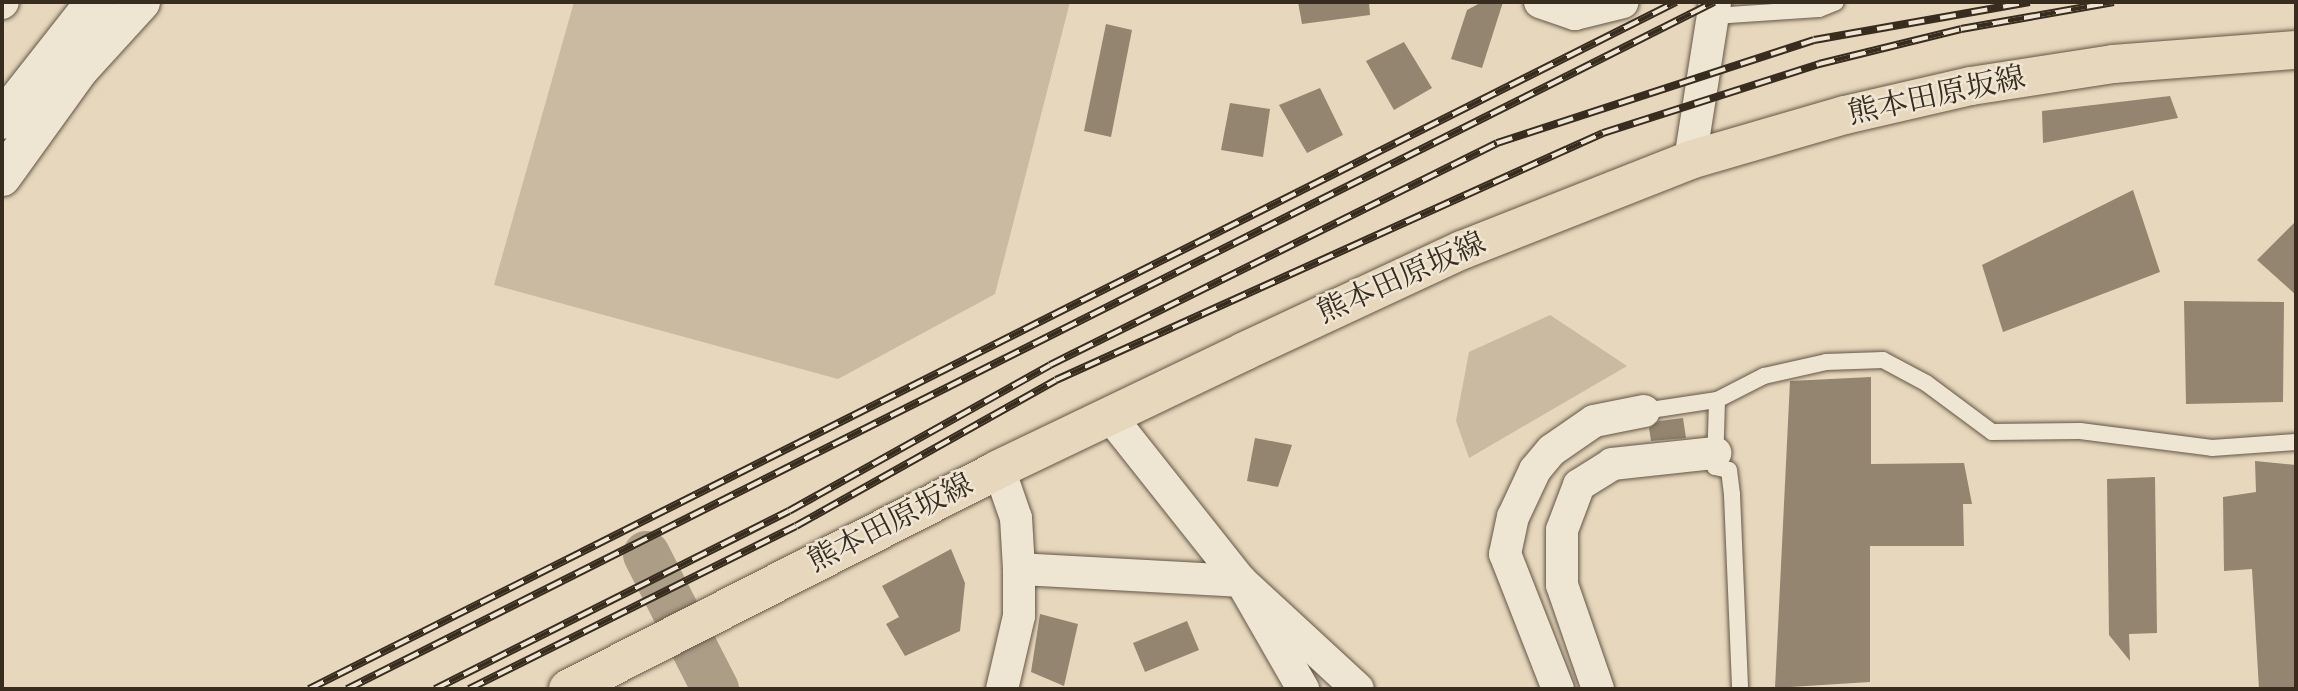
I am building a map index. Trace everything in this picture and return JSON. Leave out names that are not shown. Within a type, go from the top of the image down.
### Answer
[{"type":"main road","points":[[2,120],[95,2]]},
{"type":"main road","points":[[2,177],[79,70],[141,2]]},
{"type":"main road","name":"熊本田原坂線","points":[[568,689],[999,469],[1110,416],[1462,250],[1689,160],[1846,114],[1971,86],[2113,64],[2296,50]]},
{"type":"street","points":[[1540,2],[1575,14],[1623,2]]},
{"type":"street","points":[[1689,160],[1714,9]]},
{"type":"street","points":[[1558,689],[1506,554],[1513,517],[1535,470],[1552,450],[1594,421],[1644,411]]},
{"type":"street","points":[[1110,416],[1241,581],[1358,689]]},
{"type":"street","points":[[1598,689],[1562,585],[1562,530],[1579,485],[1612,464],[1715,453]]},
{"type":"street","points":[[999,469],[1016,519],[1019,569],[1019,616],[1002,689]]},
{"type":"street","points":[[1019,569],[1241,581]]},
{"type":"street","points":[[1241,581],[1295,678],[1312,689]]},
{"type":"lane","points":[[1714,9],[1819,9],[1836,2]]},
{"type":"lane","points":[[1644,411],[1717,400],[1764,376],[1826,362],[1884,360],[1926,383],[1992,432],[2080,431],[2212,448],[2296,442]]},
{"type":"lane","points":[[1717,400],[1715,467],[1729,470],[1740,689]]},
{"type":"shaded area","points":[[574,2],[1070,2],[995,294],[838,379],[494,285]]},
{"type":"shaded area","points":[[1550,315],[1627,366],[1469,458],[1456,421],[1469,352]]},
{"type":"building","points":[[1298,2],[1369,2],[1370,15],[1302,24]]},
{"type":"building","points":[[1482,2],[1503,2],[1482,68],[1451,59],[1467,10]]},
{"type":"building","points":[[1106,24],[1132,30],[1111,137],[1084,131]]},
{"type":"building","points":[[1404,42],[1432,88],[1394,110],[1366,61]]},
{"type":"building","points":[[1320,88],[1343,135],[1307,153],[1279,105]]},
{"type":"building","points":[[2170,96],[2178,118],[2043,143],[2042,111]]},
{"type":"building","points":[[1230,103],[1270,109],[1263,157],[1221,150]]},
{"type":"building","points":[[2133,190],[2160,272],[2003,332],[1982,265]]},
{"type":"building","points":[[2296,221],[2296,295],[2257,260]]},
{"type":"building","points":[[2184,301],[2284,302],[2283,402],[2186,404]]},
{"type":"building","points":[[1871,377],[1871,464],[1964,463],[1972,504],[1963,504],[1964,546],[1870,546],[1870,682],[1775,688],[1790,381]]},
{"type":"building","points":[[1683,418],[1686,438],[1651,441],[1649,428],[1659,421]]},
{"type":"building","points":[[1255,438],[1292,445],[1278,487],[1247,481]]},
{"type":"building","points":[[2255,461],[2296,465],[2296,689],[2259,689],[2252,569],[2224,571],[2223,497],[2256,492]]},
{"type":"building","points":[[2155,477],[2157,633],[2129,634],[2130,661],[2109,635],[2107,479]]},
{"type":"building","points":[[951,549],[965,583],[960,631],[905,656],[886,624],[899,617],[882,586]]},
{"type":"building","points":[[1040,614],[1078,624],[1064,686],[1031,672]]},
{"type":"building","points":[[1187,621],[1199,650],[1145,672],[1133,643]]},
{"type":"waterway","points":[[646,554],[715,689]]},
{"type":"railway","points":[[309,689],[1676,2]]},
{"type":"railway","points":[[347,689],[1714,2]]},
{"type":"railway","points":[[435,689],[789,511],[1050,365],[1497,143],[1814,40],[2030,2]]},
{"type":"railway","points":[[469,689],[796,526],[1056,380],[1603,133],[1819,64],[1961,29],[2114,2]]}]
